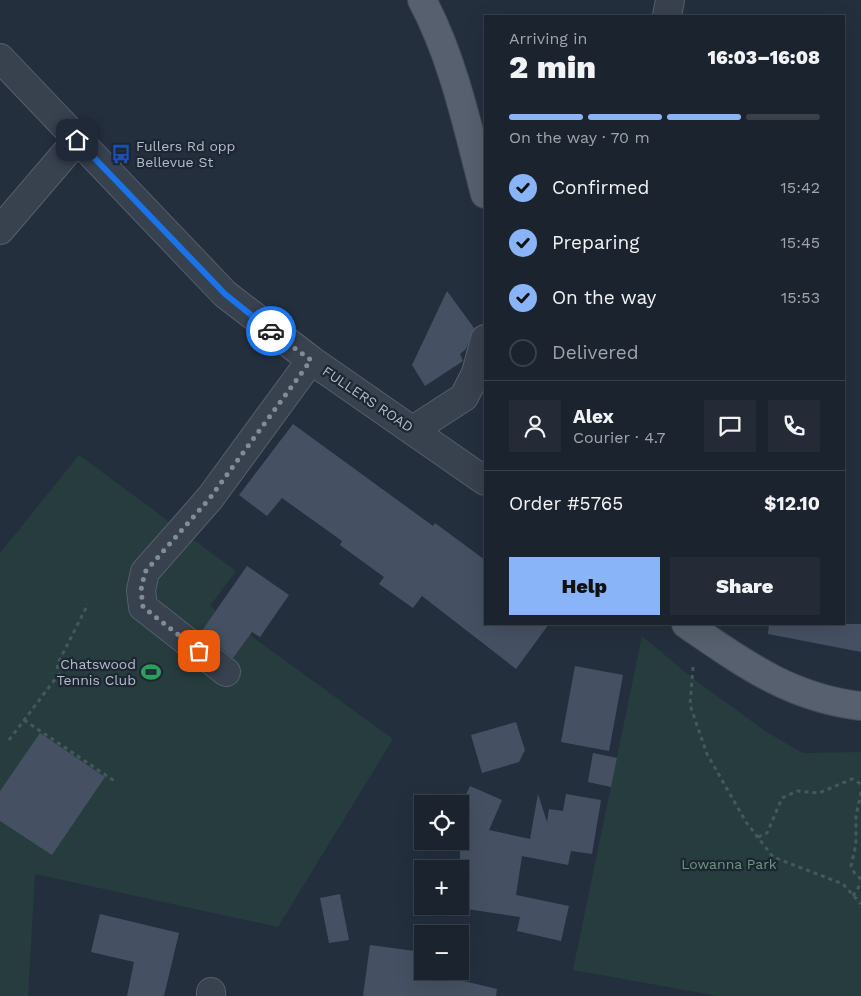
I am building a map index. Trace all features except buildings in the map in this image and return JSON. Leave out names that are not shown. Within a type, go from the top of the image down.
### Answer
[{"type":"main road","points":[[422,0],[442,44],[454,79],[484,190]]},
{"type":"main road","points":[[687,625],[748,666],[786,687],[817,698],[861,706]]},
{"type":"street","points":[[667,15],[670,0]]},
{"type":"street","name":"FULLERS ROAD","points":[[0,58],[225,294],[311,360],[484,480]]},
{"type":"street","points":[[0,230],[77,140]]},
{"type":"street","points":[[412,430],[464,397],[476,373],[484,343]]},
{"type":"street","points":[[226,672],[143,607],[141,590],[145,572],[210,498],[311,360]]},
{"type":"path","points":[[9,740],[59,674],[57,665],[88,604]]},
{"type":"path","points":[[693,667],[690,705],[707,754],[758,837],[773,857],[843,884],[861,904]]},
{"type":"path","points":[[24,720],[116,782]]},
{"type":"path","points":[[758,837],[767,833],[782,798],[797,791],[818,793],[852,779],[861,784]]},
{"type":"path","points":[[861,792],[856,816],[856,844],[851,866],[855,874],[861,878]]},
{"type":"path","points":[[853,896],[861,884]]},
{"type":"green space","name":"Chatswood Tennis Club","points":[[79,455],[236,571],[210,606],[393,739],[278,927],[35,874],[28,996],[0,996],[0,553]]},
{"type":"green space","name":"Lowanna Park","points":[[642,636],[691,677],[765,731],[803,753],[861,752],[861,996],[718,996],[573,970]]},
{"type":"way so far","points":[[199,651],[143,607],[141,590],[145,572],[210,498],[311,360],[271,331]]},
{"type":"place","name":"Fullers Rd opp Bellevue St","points":[[121,154]]},
{"type":"place","name":"Chatswood Tennis Club","points":[[151,672]]},
{"type":"route","points":[[77,140],[225,294],[271,331]]}]
